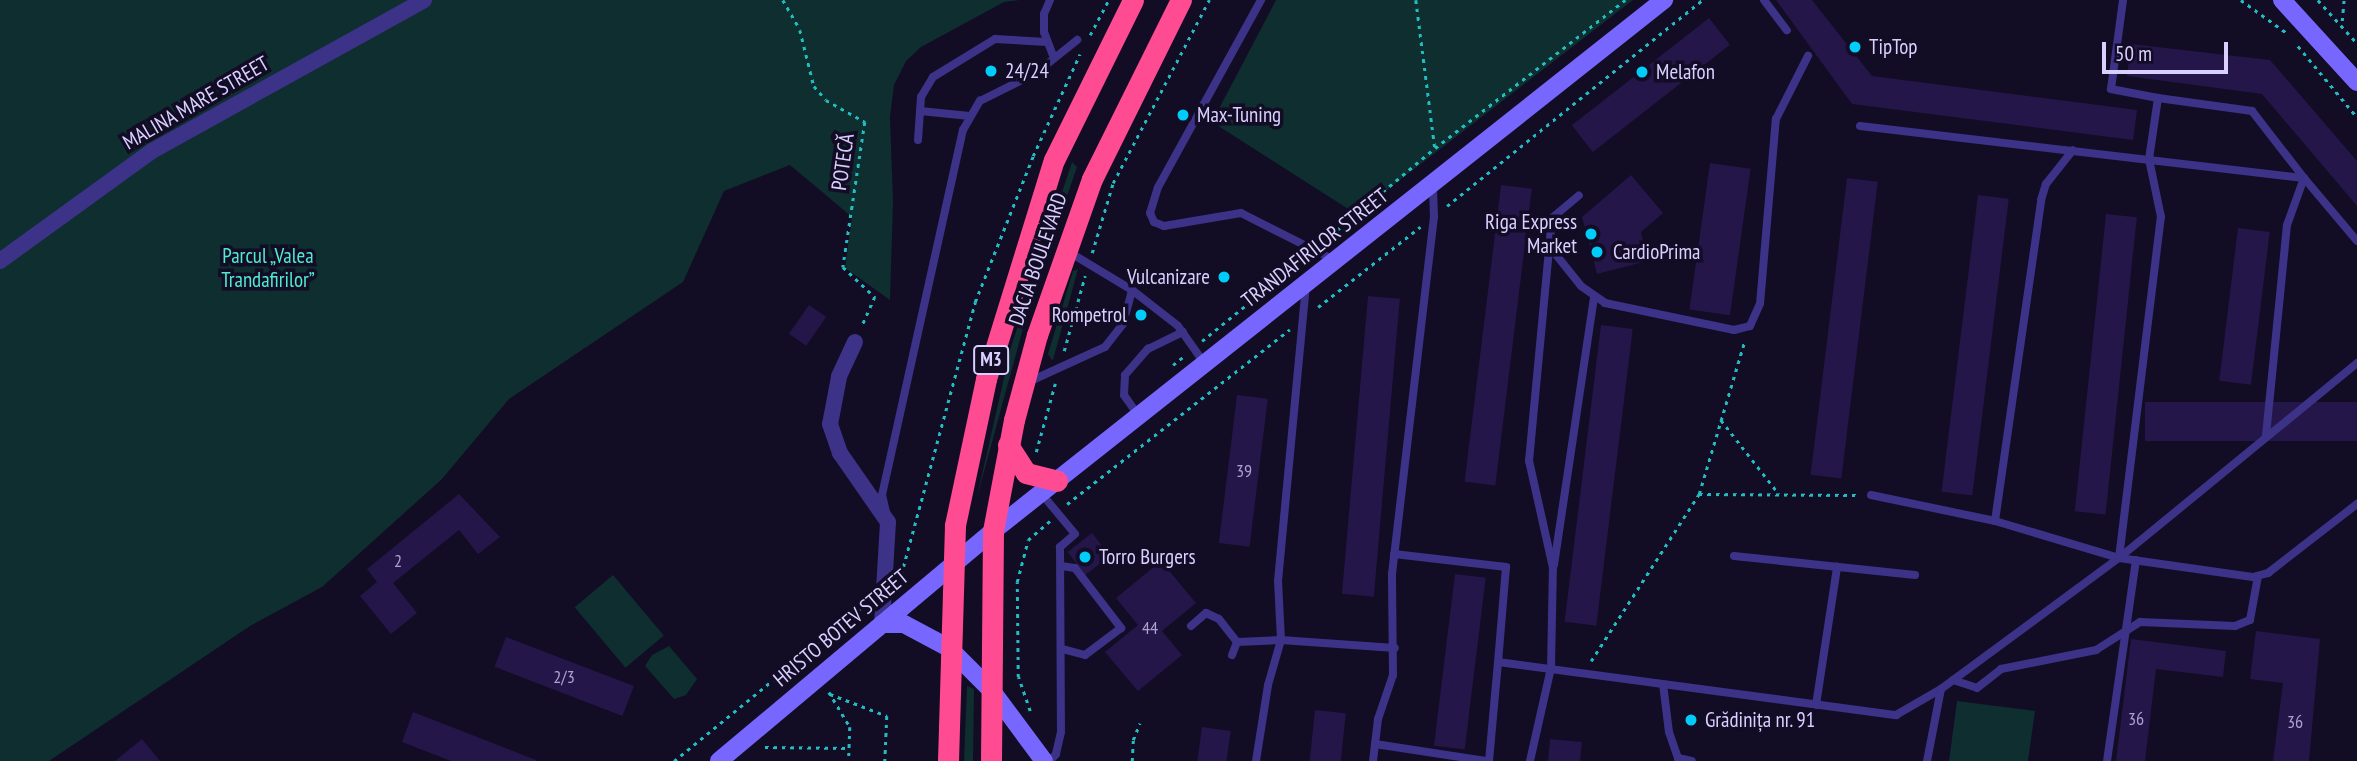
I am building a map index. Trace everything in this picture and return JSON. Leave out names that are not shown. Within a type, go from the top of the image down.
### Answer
[{"type":"highway","name":"DACIA BOULEVARD","points":[[948,761],[952,565],[959,497],[986,379],[1054,160],[1133,0]]},
{"type":"highway","name":"DACIA BOULEVARD","points":[[992,761],[993,531],[1024,384],[1065,250],[1092,179],[1181,0]]},
{"type":"highway","points":[[1009,445],[1026,472],[1049,487]]},
{"type":"main road","name":"TRANDAFIRILOR STREET","points":[[993,531],[1664,0]]},
{"type":"main road","points":[[2282,0],[2357,82]]},
{"type":"main road","name":"HRISTO BOTEV STREET","points":[[719,761],[993,531]]},
{"type":"main road","points":[[883,624],[904,624],[949,648],[992,691],[1044,761]]},
{"type":"street","name":"MALINA MARE STREET","points":[[0,261],[152,151],[424,0]]},
{"type":"street","points":[[855,342],[839,377],[830,424],[840,453],[888,522],[883,624]]},
{"type":"lane","points":[[1050,0],[1044,14],[1046,43],[1054,55]]},
{"type":"lane","points":[[1261,0],[1158,187],[1150,213],[1154,222],[1164,226],[1241,213],[1336,261]]},
{"type":"lane","points":[[1763,0],[1787,30]]},
{"type":"lane","points":[[2123,0],[2111,89],[2252,111],[2357,241]]},
{"type":"lane","points":[[918,140],[920,111],[928,82],[995,39],[1046,43]]},
{"type":"lane","points":[[888,522],[883,495],[956,157],[970,116],[981,101],[1036,73],[1054,55],[1077,40]]},
{"type":"lane","points":[[1549,246],[1594,298],[1734,330],[1749,326],[1760,304],[1776,119],[1808,56]]},
{"type":"lane","points":[[2119,558],[2161,217],[2149,159],[2158,98]]},
{"type":"lane","points":[[920,111],[970,116]]},
{"type":"lane","points":[[1860,126],[2304,178]]},
{"type":"lane","points":[[1995,521],[2041,200],[2046,184],[2073,150]]},
{"type":"lane","points":[[2266,436],[2287,225],[2304,178]]},
{"type":"lane","points":[[1373,761],[1395,648],[1394,554],[1434,217],[1433,183]]},
{"type":"lane","points":[[1553,568],[1529,461],[1552,218],[1579,195]]},
{"type":"lane","points":[[1065,250],[1132,290],[1183,332],[1205,364]]},
{"type":"lane","points":[[1256,761],[1268,685],[1281,640],[1278,581],[1306,284]]},
{"type":"lane","points":[[1024,384],[1097,353],[1113,339],[1130,308],[1132,290]]},
{"type":"lane","points":[[1530,761],[1551,668],[1553,568],[1594,298]]},
{"type":"lane","points":[[1139,416],[1124,395],[1125,375],[1148,349],[1183,332]]},
{"type":"lane","points":[[1498,662],[1896,715],[1941,689],[2119,558],[2357,363]]},
{"type":"lane","points":[[1049,487],[1074,534],[1060,547],[1063,649],[1061,732],[1056,754],[1050,761]]},
{"type":"lane","points":[[1871,495],[1995,521],[2119,558],[2258,576],[2296,553],[2357,504]]},
{"type":"lane","points":[[1375,744],[1488,761],[1506,567],[1394,554]]},
{"type":"lane","points":[[1734,555],[1915,575]]},
{"type":"lane","points":[[2107,761],[2123,630],[2136,560]]},
{"type":"lane","points":[[1061,566],[1075,568],[1121,628],[1085,655],[1063,649]]},
{"type":"lane","points":[[1816,705],[1837,567]]},
{"type":"lane","points":[[1953,680],[1977,688],[2001,669],[2096,650],[2123,630],[2140,622],[2235,626],[2250,620],[2258,576]]},
{"type":"lane","points":[[1191,626],[1206,613],[1219,619],[1237,642]]},
{"type":"lane","points":[[1237,642],[1281,640],[1395,648]]},
{"type":"lane","points":[[1233,655],[1237,642]]},
{"type":"lane","points":[[1663,684],[1669,732],[1678,758],[1692,761]]},
{"type":"lane","points":[[1927,761],[1941,689]]},
{"type":"path","name":"POTECĂ","points":[[783,0],[800,30],[814,86],[826,100],[865,122],[843,267],[875,297],[855,342]]},
{"type":"path","points":[[1087,41],[1109,0]]},
{"type":"path","points":[[1039,458],[1036,450],[1114,183],[1209,0]]},
{"type":"path","points":[[1416,0],[1435,148]]},
{"type":"path","points":[[1166,370],[1435,148],[1625,0]]},
{"type":"path","points":[[2241,0],[2289,34]]},
{"type":"path","points":[[2318,0],[2342,23],[2357,43]]},
{"type":"path","points":[[2342,23],[2344,0]]},
{"type":"path","points":[[2298,45],[2357,117]]},
{"type":"path","points":[[1033,156],[1081,53]]},
{"type":"path","points":[[1584,673],[1699,494],[1749,326]]},
{"type":"path","points":[[1721,420],[1779,494]]},
{"type":"path","points":[[1699,494],[1871,495]]},
{"type":"path","points":[[818,678],[850,727],[849,761]]},
{"type":"path","points":[[830,694],[887,716],[885,761]]},
{"type":"path","points":[[1132,761],[1133,740],[1140,723]]},
{"type":"path","points":[[736,746],[849,748]]},
{"type":"green space","name":"Parcul „Valea Trandafirilor”","points":[[0,0],[1019,0],[1004,2],[921,47],[906,61],[894,85],[890,117],[893,202],[890,300],[845,268],[852,217],[790,165],[724,191],[683,282],[509,399],[442,479],[322,587],[250,626],[49,761],[0,761]]},
{"type":"green space","points":[[1276,0],[1633,0],[1356,214],[1212,122]]},
{"type":"green space","points":[[1072,162],[1077,167],[1028,310],[976,501],[1011,347]]},
{"type":"green space","points":[[1078,269],[1053,360],[1048,354],[1073,271]]},
{"type":"green space","points":[[613,575],[664,636],[625,668],[575,607]]},
{"type":"green space","points":[[669,646],[697,679],[686,695],[674,699],[645,666],[652,655]]},
{"type":"green space","points":[[967,686],[974,689],[973,761],[964,761]]},
{"type":"green space","points":[[1957,701],[2035,711],[2028,761],[1949,761]]},
{"type":"building","points":[[1776,0],[1812,0],[1872,76],[2137,110],[2133,140],[1852,104]]},
{"type":"building","points":[[1709,18],[1730,45],[1593,152],[1572,125]]},
{"type":"building","points":[[2131,44],[2270,60],[2357,161],[2357,206],[2262,94],[2127,76]]},
{"type":"building","points":[[1710,163],[1751,169],[1730,315],[1689,310]]},
{"type":"building","points":[[1631,175],[1663,213],[1641,232],[1647,261],[1597,274],[1582,217]]},
{"type":"building","points":[[1847,178],[1878,182],[1841,479],[1811,475]]},
{"type":"building","points":[[1501,185],[1532,189],[1495,486],[1465,482]]},
{"type":"building","points":[[1978,195],[2009,199],[1972,496],[1942,492]]},
{"type":"building","points":[[2106,214],[2137,217],[2106,515],[2075,511]]},
{"type":"building","points":[[2238,228],[2270,232],[2251,385],[2219,381]]},
{"type":"building","points":[[1368,296],[1400,299],[1374,597],[1342,594]]},
{"type":"building","points":[[809,305],[826,317],[806,346],[789,334]]},
{"type":"building","points":[[1601,325],[1633,329],[1596,626],[1565,622]]},
{"type":"building","points":[[1237,395],[1268,399],[1250,547],[1219,543]]},
{"type":"building","points":[[2145,402],[2357,402],[2357,441],[2145,441]]},
{"type":"building","points":[[459,494],[500,537],[478,554],[459,530],[393,583],[417,613],[391,634],[360,596],[377,582],[367,569]]},
{"type":"building","points":[[1092,533],[1110,556],[1085,575],[1068,552]]},
{"type":"building","points":[[1161,561],[1196,603],[1162,631],[1182,655],[1138,691],[1105,652],[1138,625],[1116,598]]},
{"type":"building","points":[[1455,574],[1486,578],[1465,749],[1434,746]]},
{"type":"building","points":[[2256,631],[2320,639],[2309,761],[2273,761],[2283,683],[2250,679]]},
{"type":"building","points":[[506,637],[634,686],[622,716],[495,667]]},
{"type":"building","points":[[2131,639],[2226,651],[2223,677],[2156,669],[2145,761],[2116,761]]},
{"type":"building","points":[[1315,710],[1346,713],[1341,761],[1310,761]]},
{"type":"building","points":[[413,712],[536,761],[451,761],[402,742]]},
{"type":"building","points":[[1202,727],[1231,731],[1227,761],[1197,761]]},
{"type":"building","points":[[142,739],[160,761],[115,761]]},
{"type":"building","points":[[1550,739],[1582,742],[1580,761],[1548,761]]},
{"type":"place","name":"TipTop","points":[[1855,47]]},
{"type":"place","name":"24/24","points":[[991,71]]},
{"type":"place","name":"Melafon","points":[[1642,72]]},
{"type":"place","name":"Max-Tuning","points":[[1183,115]]},
{"type":"place","name":"Riga Express Market","points":[[1591,234]]},
{"type":"place","name":"CardioPrima","points":[[1597,252]]},
{"type":"place","name":"Vulcanizare","points":[[1224,277]]},
{"type":"place","name":"Rompetrol","points":[[1141,315]]},
{"type":"place","name":"Torro Burgers","points":[[1085,557]]},
{"type":"place","name":"Grădinița nr. 91","points":[[1691,720]]}]
